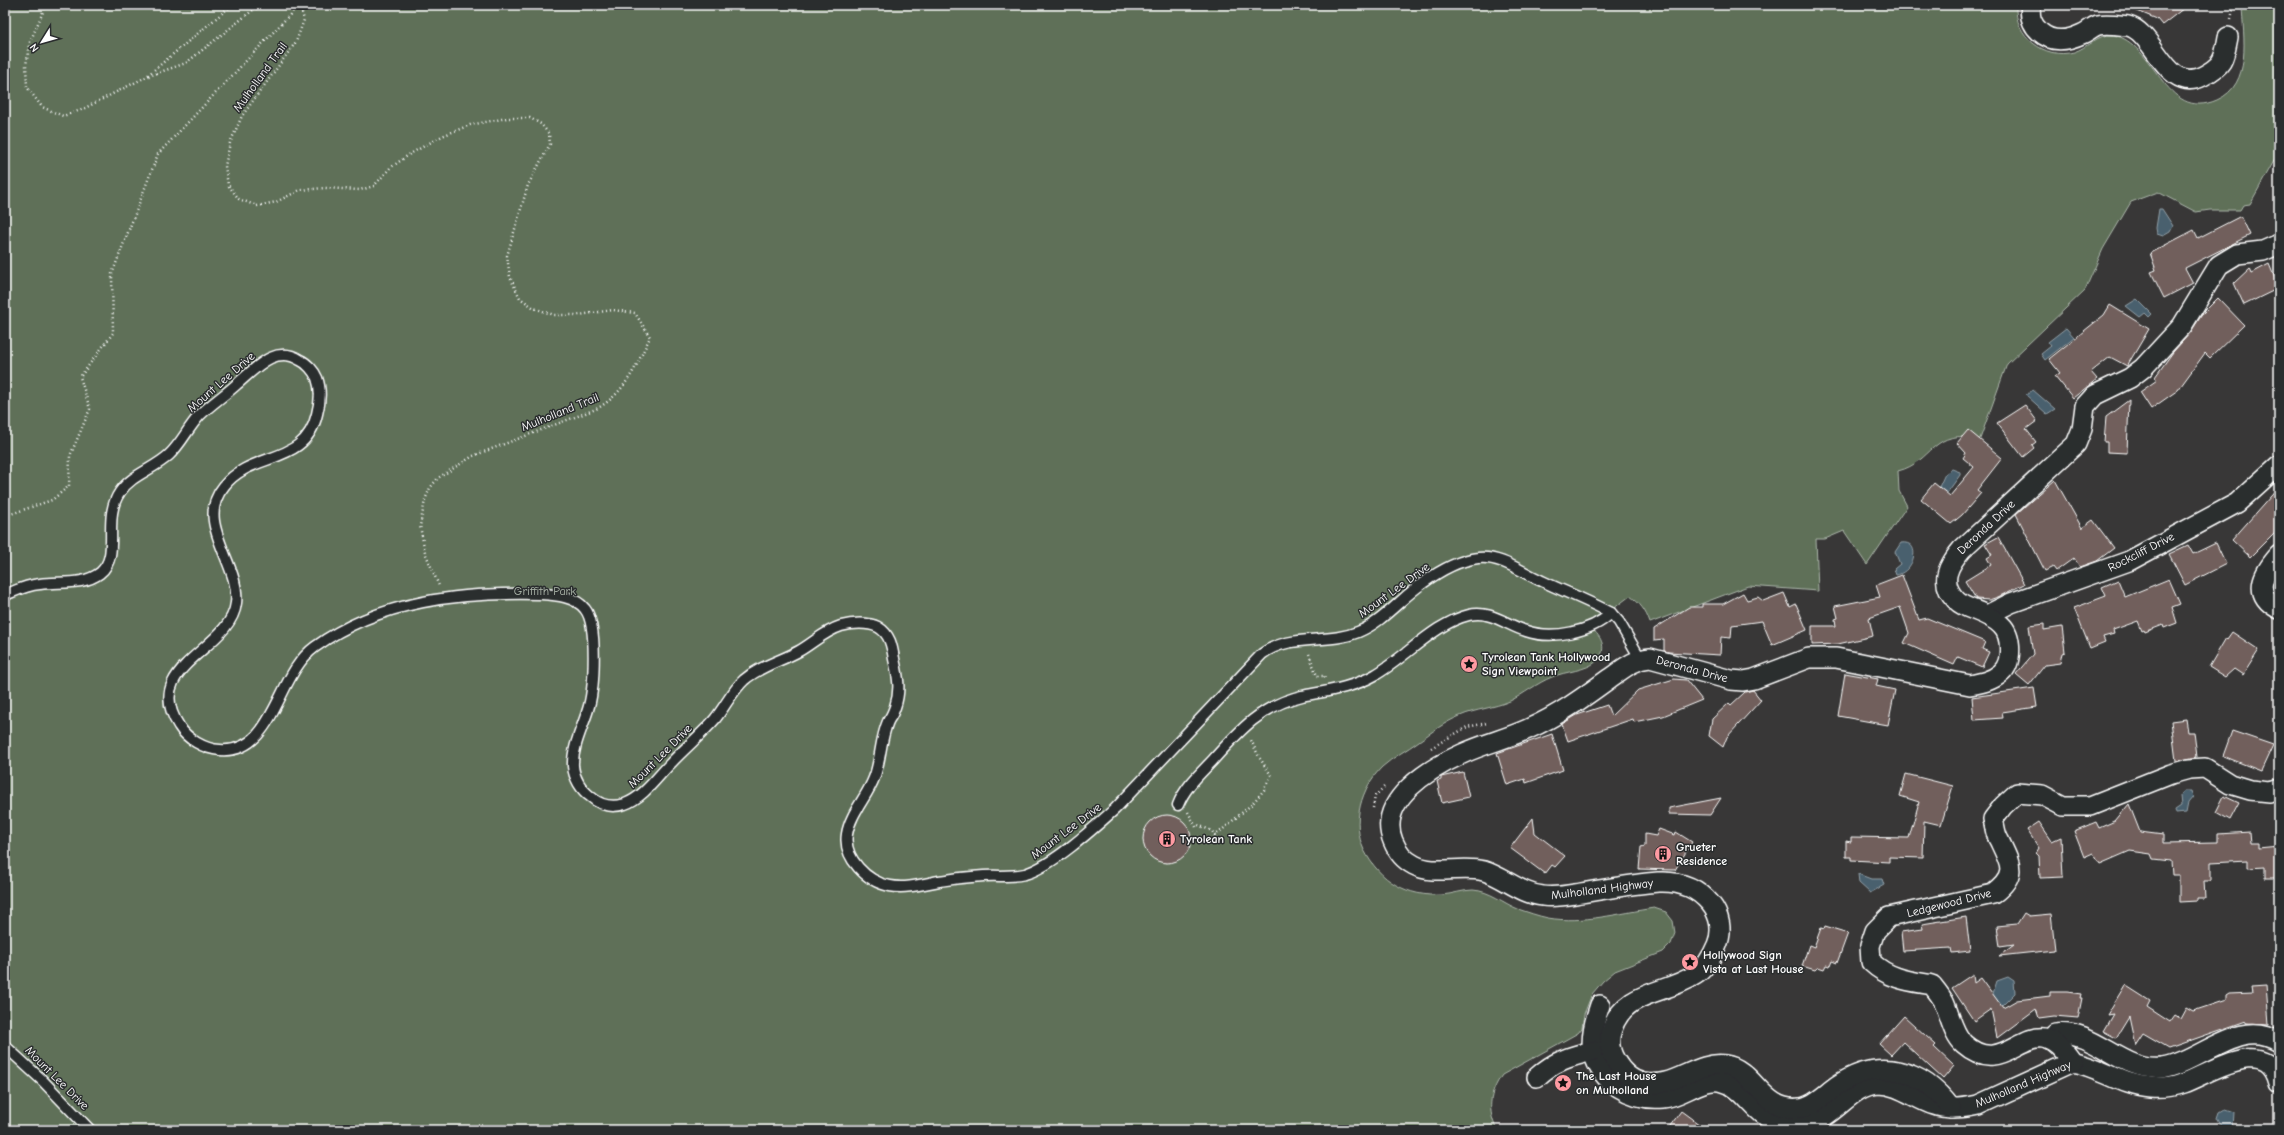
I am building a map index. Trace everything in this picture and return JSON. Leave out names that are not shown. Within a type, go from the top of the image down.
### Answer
[{"type":"street","points":[[2031,5],[2029,16],[2037,30],[2048,39],[2063,40],[2081,35],[2097,26],[2115,24],[2131,27],[2146,39],[2156,54],[2175,74],[2189,79],[2207,74],[2223,61],[2228,38]]},
{"type":"street","name":"Deronda Drive","points":[[1640,658],[1650,658],[1731,680],[1743,681],[1754,679],[1809,658],[1836,658],[1970,685],[1988,681],[2002,672],[2008,660],[2009,642],[2003,626],[1989,614],[1956,601],[1949,588],[1946,575],[1951,562],[1962,549],[2076,444],[2082,429],[2085,406],[2095,395],[2130,378],[2143,368],[2182,326],[2219,265],[2237,254],[2263,252],[2279,244]]},
{"type":"street","name":"Rockcliff Drive","points":[[1989,614],[2011,603],[2089,577],[2129,561],[2237,503],[2279,465]]},
{"type":"street","points":[[2279,555],[2265,572],[2261,588],[2267,600],[2279,609]]},
{"type":"street","name":"Mulholland Highway","points":[[1640,658],[1549,719],[1514,735],[1460,755],[1409,787],[1394,805],[1390,817],[1389,829],[1398,852],[1416,867],[1438,870],[1481,870],[1530,893],[1541,896],[1559,896],[1633,884],[1673,882],[1685,885],[1705,897],[1716,910],[1721,935],[1708,962],[1694,976],[1640,997],[1627,1005],[1617,1014],[1609,1038],[1610,1048],[1623,1072],[1637,1082],[1659,1084],[1674,1080],[1711,1064],[1728,1065],[1738,1070],[1771,1102],[1782,1107],[1798,1109],[1809,1106],[1840,1084],[1857,1075],[1875,1070],[1883,1070],[1899,1072],[1922,1079],[1938,1090],[1951,1108]]},
{"type":"street","name":"Ledgewood Drive","points":[[2050,1040],[2043,1038],[2034,1040],[2000,1055],[1981,1054],[1963,1044],[1954,1028],[1944,1001],[1932,985],[1898,979],[1882,972],[1871,962],[1870,946],[1875,931],[1889,917],[1993,894],[2006,884],[2010,872],[2007,855],[1998,839],[1993,819],[2003,806],[2017,793],[2042,795],[2062,806],[2090,806],[2171,774],[2189,769],[2205,768],[2230,784],[2250,790],[2269,792],[2279,789]]},
{"type":"street","name":"Mulholland Highway","points":[[1600,1005],[1594,1024],[1593,1051],[1606,1077],[1628,1094],[1651,1099],[1664,1098],[1708,1082],[1719,1081],[1735,1088],[1759,1112],[1770,1119],[1794,1125],[1818,1120],[1838,1108],[1856,1092],[1875,1084],[1892,1086],[1935,1106],[1963,1109],[1978,1105],[2072,1062],[2094,1067],[2132,1084],[2166,1088],[2183,1083],[2231,1061],[2251,1059],[2260,1060],[2273,1069],[2279,1083]]},
{"type":"street","points":[[2072,1062],[2062,1049],[2050,1040],[2054,1034],[2064,1033],[2078,1036],[2137,1065],[2149,1068],[2163,1068],[2245,1035],[2258,1034],[2279,1041]]},
{"type":"street","points":[[2094,1067],[2105,1049]]},
{"type":"street","points":[[1537,1077],[1548,1067],[1565,1058],[1593,1051]]},
{"type":"lane","name":"Mount Lee Drive","points":[[5,595],[25,586],[88,580],[105,569],[111,552],[110,522],[112,510],[122,489],[172,452],[200,416],[261,363],[279,354],[300,359],[315,374],[319,384],[320,396],[316,421],[311,432],[298,447],[243,470],[224,484],[218,494],[214,507],[214,520],[217,535],[236,588],[237,600],[231,620],[217,636],[187,662],[177,674],[172,687],[171,702],[173,715],[180,728],[190,738],[203,746],[216,750],[230,750],[242,746],[262,732],[296,665],[318,644],[381,612],[414,603],[445,598],[545,594],[572,599],[586,609],[592,627],[593,688],[575,751],[573,768],[581,787],[587,794],[602,805],[611,806],[629,802],[649,786],[710,725],[739,684],[748,676],[792,655],[824,634],[843,625],[862,624],[883,630],[892,646],[899,682],[898,694],[885,730],[874,779],[851,821],[847,832],[846,842],[849,853],[863,872],[873,880],[896,887],[970,876],[1021,876],[1042,866],[1099,824],[1115,809],[1262,654],[1277,645],[1298,641],[1332,638],[1358,632],[1386,613],[1423,583],[1457,564],[1478,558],[1500,562],[1516,568],[1611,613],[1619,622],[1640,658]]},
{"type":"lane","points":[[1178,805],[1187,788],[1244,726],[1260,714],[1294,699],[1361,683],[1448,624],[1468,615],[1487,615],[1526,632],[1538,634],[1565,632],[1590,627],[1603,621],[1611,613]]},
{"type":"lane","name":"Mount Lee Drive","points":[[5,1046],[42,1080],[90,1130]]},
{"type":"path","points":[[46,5],[30,42],[26,65],[27,87],[42,107],[63,116],[81,110],[146,77],[186,63],[253,10],[265,5]]},
{"type":"path","points":[[146,77],[232,5]]},
{"type":"path","points":[[5,516],[52,500],[69,486],[70,456],[90,409],[80,377],[113,333],[112,274],[158,154],[299,5]]},
{"type":"path","name":"Mulholland Trail","points":[[299,5],[304,20],[296,42],[242,116],[230,143],[225,166],[228,185],[239,199],[257,206],[276,202],[300,190],[325,188],[360,190],[374,186],[390,168],[410,154],[442,136],[470,125],[507,118],[530,118],[541,124],[549,134],[550,144],[528,185],[507,256],[510,277],[520,298],[534,308],[554,315],[579,315],[613,310],[635,313],[650,337],[624,387],[607,403],[596,409],[473,456],[449,470],[430,488],[422,513],[422,538],[425,552],[445,598]]},
{"type":"path","points":[[1298,641],[1307,651],[1317,676],[1325,676],[1323,680]]},
{"type":"path","points":[[1178,805],[1184,808],[1196,828],[1198,825],[1212,831],[1215,836],[1252,804],[1264,790],[1271,775],[1251,742],[1251,726],[1260,714]]},
{"type":"path","points":[[1426,752],[1443,739],[1467,727],[1495,722]]},
{"type":"path","points":[[1373,810],[1375,796],[1386,785]]},
{"type":"green space","name":"Griffith Park","points":[[5,5],[2016,5],[2020,27],[2033,43],[2042,49],[2063,54],[2074,52],[2098,38],[2113,35],[2127,41],[2140,51],[2161,79],[2184,101],[2199,104],[2217,100],[2228,93],[2236,83],[2241,71],[2244,45],[2242,5],[2279,5],[2279,152],[2250,204],[2243,205],[2240,210],[2210,210],[2196,212],[2158,192],[2131,202],[2103,249],[2085,290],[2007,364],[1980,439],[1964,437],[1942,441],[1919,461],[1910,467],[1898,471],[1899,491],[1907,506],[1867,565],[1844,531],[1825,539],[1816,539],[1818,591],[1748,586],[1650,623],[1647,615],[1637,601],[1630,596],[1589,627],[1600,637],[1603,646],[1601,656],[1597,661],[1582,669],[1563,673],[1541,682],[1510,701],[1454,718],[1391,760],[1375,775],[1368,785],[1360,806],[1358,828],[1360,839],[1364,850],[1378,870],[1386,878],[1406,890],[1429,895],[1442,895],[1469,890],[1479,891],[1491,895],[1512,907],[1548,918],[1574,920],[1588,919],[1654,908],[1666,912],[1673,921],[1675,933],[1671,944],[1663,952],[1615,971],[1603,981],[1592,994],[1584,1014],[1582,1028],[1578,1033],[1502,1075],[1494,1089],[1491,1102],[1492,1116],[1497,1130],[5,1130]]},
{"type":"water","points":[[2159,209],[2162,209],[2173,226],[2170,232],[2163,236],[2157,234],[2156,228]]},
{"type":"water","points":[[2137,299],[2152,314],[2149,317],[2145,313],[2140,317],[2126,306]]},
{"type":"water","points":[[2066,328],[2074,337],[2045,360],[2041,354],[2051,346],[2048,342]]},
{"type":"water","points":[[2033,390],[2055,409],[2047,414],[2026,395]]},
{"type":"water","points":[[1952,469],[1960,472],[1960,475],[1947,493],[1939,487],[1945,474]]},
{"type":"water","points":[[1901,543],[1908,543],[1912,546],[1914,557],[1908,568],[1903,573],[1896,575],[1894,569],[1900,564],[1895,552]]},
{"type":"water","points":[[2184,791],[2191,791],[2193,797],[2188,803],[2186,813],[2176,814],[2175,810],[2181,806],[2180,796]]},
{"type":"water","points":[[1858,874],[1871,879],[1882,879],[1884,885],[1870,893],[1859,883]]},
{"type":"water","points":[[2008,977],[2014,981],[2015,993],[2000,1008],[1990,1003],[1997,981]]},
{"type":"water","points":[[2224,1110],[2233,1113],[2232,1130],[2223,1130],[2217,1119],[2219,1113]]},
{"type":"building","points":[[2188,5],[2162,25],[2157,19],[2125,6]]},
{"type":"building","points":[[2241,216],[2250,235],[2185,268],[2193,283],[2164,298],[2151,272],[2156,270],[2150,253],[2194,230],[2198,238]]},
{"type":"building","points":[[2269,264],[2279,288],[2244,305],[2234,283],[2250,268],[2252,273]]},
{"type":"building","points":[[2218,298],[2244,325],[2210,358],[2205,353],[2178,390],[2151,409],[2140,392],[2157,380],[2155,377],[2173,352],[2190,333],[2203,313]]},
{"type":"building","points":[[2110,305],[2149,329],[2127,366],[2110,357],[2091,372],[2097,379],[2073,398],[2055,376],[2060,373],[2049,359],[2104,315]]},
{"type":"building","points":[[2129,400],[2127,453],[2107,452],[2107,442],[2104,442],[2106,417]]},
{"type":"building","points":[[2025,405],[2037,421],[2026,429],[2036,442],[2032,445],[2034,448],[2023,457],[1997,423]]},
{"type":"building","points":[[1968,430],[2002,458],[1977,490],[1981,493],[1962,515],[1951,524],[1921,499],[1934,483],[1950,496],[1974,467],[1963,458],[1966,453],[1957,443]]},
{"type":"building","points":[[2055,480],[2082,528],[2093,520],[2114,548],[2097,561],[2080,567],[2074,558],[2056,571],[2053,567],[2045,571],[2016,514]]},
{"type":"building","points":[[2279,487],[2279,528],[2250,557],[2232,540]]},
{"type":"building","points":[[1998,537],[2024,584],[1989,600],[1976,599],[1965,581],[1991,565],[1987,558],[1992,555],[1985,544]]},
{"type":"building","points":[[2216,543],[2226,564],[2185,585],[2169,554],[2188,545],[2193,554]]},
{"type":"building","points":[[1902,575],[1919,620],[1927,618],[1985,642],[1982,649],[1989,652],[1982,667],[1958,657],[1954,665],[1904,643],[1909,633],[1900,607],[1869,618],[1873,636],[1838,644],[1812,645],[1812,626],[1836,626],[1835,619],[1838,618],[1835,606],[1880,597],[1876,585]]},
{"type":"building","points":[[2169,579],[2180,604],[2172,607],[2177,623],[2164,628],[2163,625],[2145,632],[2144,630],[2142,631],[2138,621],[2113,630],[2114,634],[2103,637],[2105,642],[2090,648],[2074,608],[2106,596],[2102,587],[2118,580],[2125,597]]},
{"type":"building","points":[[1743,593],[1747,600],[1758,597],[1763,601],[1784,593],[1790,607],[1796,604],[1807,630],[1772,645],[1762,621],[1732,625],[1731,638],[1721,637],[1720,655],[1668,652],[1664,651],[1664,639],[1654,640],[1654,629],[1689,607],[1702,607],[1702,604],[1723,604]]},
{"type":"building","points":[[2044,624],[2044,630],[2062,627],[2065,652],[2062,653],[2060,663],[2045,665],[2029,685],[2016,674],[2033,654],[2029,626]]},
{"type":"building","points":[[2232,632],[2259,650],[2243,675],[2234,669],[2225,677],[2209,667],[2226,638],[2227,639]]},
{"type":"building","points":[[1845,673],[1878,679],[1876,686],[1895,690],[1888,725],[1838,716]]},
{"type":"building","points":[[1674,679],[1686,680],[1702,700],[1663,716],[1634,722],[1633,719],[1568,741],[1562,724],[1577,715],[1607,705],[1611,716],[1638,690]]},
{"type":"building","points":[[2034,688],[2037,707],[2002,712],[2003,718],[1974,720],[1972,697]]},
{"type":"building","points":[[1753,690],[1761,700],[1727,737],[1723,747],[1709,736],[1712,719],[1729,703],[1731,705],[1745,692]]},
{"type":"building","points":[[2186,719],[2188,732],[2194,732],[2197,757],[2176,761],[2171,721]]},
{"type":"building","points":[[2232,731],[2273,745],[2261,771],[2223,756]]},
{"type":"building","points":[[1552,734],[1563,770],[1526,783],[1525,779],[1507,785],[1497,753]]},
{"type":"building","points":[[1463,772],[1469,797],[1442,803],[1437,781],[1441,780],[1441,777]]},
{"type":"building","points":[[1906,774],[1953,786],[1941,825],[1924,821],[1923,858],[1889,857],[1889,862],[1851,860],[1851,857],[1846,857],[1846,841],[1851,842],[1851,837],[1909,838],[1919,802],[1900,796]]},
{"type":"building","points":[[2224,796],[2239,803],[2230,820],[2216,812]]},
{"type":"building","name":"Grueter Residence","points":[[1721,798],[1710,815],[1669,814],[1669,808]]},
{"type":"building","points":[[2129,804],[2140,832],[2163,835],[2163,843],[2218,842],[2218,834],[2250,832],[2251,843],[2258,843],[2258,848],[2279,846],[2279,878],[2265,878],[2265,867],[2248,868],[2248,860],[2211,862],[2211,881],[2204,881],[2205,898],[2197,898],[2197,901],[2179,902],[2179,875],[2172,875],[2171,861],[2153,859],[2151,854],[2130,851],[2100,864],[2093,853],[2084,857],[2074,831],[2096,822],[2099,828],[2115,821]]},
{"type":"building","name":"Tyrolean Tank","points":[[1167,815],[1176,817],[1184,822],[1189,830],[1191,839],[1189,848],[1184,856],[1176,861],[1167,863],[1158,861],[1150,856],[1145,848],[1143,839],[1145,830],[1150,822],[1158,817]]},
{"type":"building","points":[[1533,818],[1535,833],[1565,856],[1555,867],[1552,865],[1545,874],[1510,848]]},
{"type":"building","points":[[2039,822],[2052,841],[2061,837],[2063,877],[2040,878],[2039,856],[2036,853],[2039,848],[2027,830]]},
{"type":"building","name":"Grueter Residence","points":[[1659,829],[1675,835],[1676,832],[1692,842],[1675,870],[1639,869],[1641,847],[1645,846],[1645,834],[1656,836]]},
{"type":"building","points":[[2024,913],[2029,916],[2051,914],[2055,950],[1999,956],[2014,945],[2000,947],[1997,926],[2017,924]]},
{"type":"building","points":[[1966,917],[1970,951],[1952,953],[1951,948],[1903,951],[1901,932],[1923,929],[1922,924]]},
{"type":"building","points":[[1825,926],[1848,933],[1837,963],[1832,961],[1830,966],[1826,965],[1824,969],[1818,967],[1815,970],[1802,966],[1809,945],[1814,947],[1821,928],[1824,929]]},
{"type":"building","points":[[1973,974],[1974,983],[1981,978],[2003,1008],[2017,1000],[2050,996],[2050,992],[2081,994],[2080,998],[2082,998],[2078,1018],[2054,1016],[2039,1018],[2036,1009],[1997,1038],[1991,1009],[1974,1021],[1952,988]]},
{"type":"building","points":[[2125,985],[2150,1001],[2147,1007],[2170,1022],[2175,1015],[2180,1018],[2186,1007],[2193,1011],[2226,1000],[2226,996],[2229,994],[2252,993],[2251,987],[2266,986],[2269,1024],[2246,1023],[2246,1021],[2169,1048],[2143,1033],[2135,1045],[2129,1017],[2116,1038],[2103,1031],[2113,1014],[2107,1015]]},
{"type":"building","points":[[1904,1016],[1936,1045],[1934,1047],[1954,1066],[1943,1079],[1903,1042],[1891,1055],[1879,1044]]},
{"type":"building","points":[[1681,1111],[1707,1130],[1667,1130]]},
{"type":"place","name":"Tyrolean Tank Hollywood Sign Viewpoint","points":[[1469,664]]},
{"type":"place","name":"Tyrolean Tank","points":[[1167,839]]},
{"type":"place","name":"Grueter Residence","points":[[1663,854]]},
{"type":"place","name":"Hollywood Sign Vista at Last House","points":[[1690,962]]},
{"type":"place","name":"The Last House on Mulholland","points":[[1563,1083]]}]
